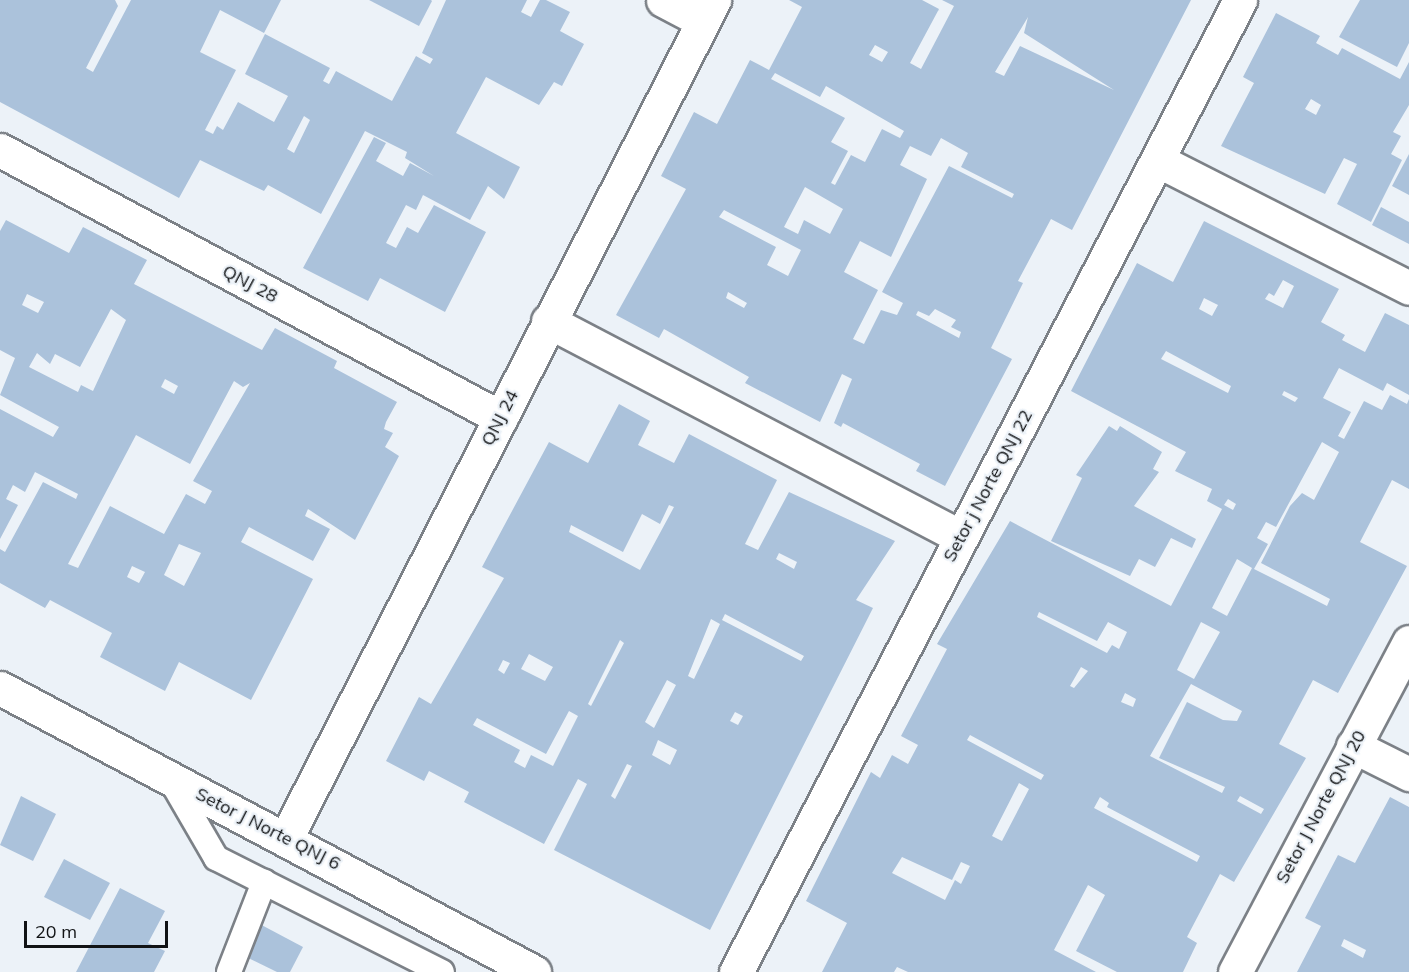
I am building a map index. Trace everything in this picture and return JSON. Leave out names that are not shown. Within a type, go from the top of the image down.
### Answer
[{"type":"street","points":[[663,0],[708,10]]},
{"type":"street","name":"Setor j Norte QNJ 22","points":[[736,972],[1159,161],[1240,0]]},
{"type":"street","name":"QNJ 24","points":[[287,836],[708,10]]},
{"type":"street","name":"QNJ 28","points":[[0,151],[501,418]]},
{"type":"street","points":[[1159,161],[1409,288]]},
{"type":"street","points":[[548,321],[961,537]]},
{"type":"street","name":"Setor J Norte QNJ 20","points":[[1235,972],[1409,642]]},
{"type":"street","name":"Setor J Norte QNJ 6","points":[[0,688],[172,782],[287,836],[534,972]]},
{"type":"street","points":[[1353,746],[1409,774]]},
{"type":"lane","points":[[172,782],[216,858],[442,972]]},
{"type":"lane","points":[[229,972],[264,882]]},
{"type":"building","points":[[0,0],[115,0],[118,6],[86,68],[93,72],[131,0],[281,0],[264,33],[220,10],[200,52],[236,70],[205,130],[213,134],[217,126],[223,130],[238,102],[274,122],[288,96],[245,74],[265,34],[330,68],[323,81],[329,84],[336,71],[392,101],[416,56],[430,64],[433,59],[422,53],[446,0],[527,0],[521,12],[531,17],[540,0],[546,0],[570,12],[560,31],[584,44],[562,86],[554,82],[539,105],[486,77],[456,133],[520,167],[504,199],[488,186],[470,220],[423,195],[416,210],[406,205],[386,243],[396,248],[407,227],[418,233],[434,205],[486,232],[445,312],[380,278],[368,301],[303,268],[374,137],[386,143],[376,161],[403,176],[410,163],[434,176],[405,158],[407,152],[365,131],[321,214],[268,185],[264,191],[200,160],[179,198],[0,102]],"holes":[[[304,116],[310,120],[294,153],[287,149]]]},
{"type":"building","points":[[369,0],[431,0],[432,1],[419,26]]},
{"type":"building","points":[[789,0],[922,0],[939,9],[910,63],[921,69],[954,6],[942,0],[1191,0],[1072,230],[1051,219],[1018,281],[1023,283],[991,348],[1012,359],[945,486],[916,471],[920,464],[843,423],[841,427],[834,423],[852,379],[842,374],[820,422],[745,383],[749,377],[664,329],[659,338],[616,315],[686,189],[661,176],[694,112],[717,124],[750,60],[769,70],[802,7]],"holes":[[[1028,17],[1024,33],[1114,90],[1020,46],[1004,76],[995,72]],[[875,45],[888,52],[882,62],[869,55]],[[775,73],[820,97],[826,86],[904,131],[900,138],[882,129],[865,162],[851,155],[835,185],[831,183],[848,151],[831,142],[845,118],[771,79]],[[941,138],[968,153],[961,167],[1014,194],[1012,198],[949,166],[882,292],[903,303],[897,315],[881,310],[864,344],[853,339],[878,290],[844,272],[860,241],[891,257],[927,179],[900,165],[910,146],[931,156]],[[805,187],[843,209],[830,234],[804,220],[798,234],[784,227]],[[724,210],[801,250],[788,276],[767,265],[776,247],[719,217]],[[728,292],[747,303],[744,308],[726,298]],[[935,309],[956,320],[951,327],[961,332],[959,338],[916,315],[918,311],[929,316]]]},
{"type":"building","points":[[1360,0],[1409,0],[1409,43],[1397,67],[1339,37]]},
{"type":"building","points":[[1276,13],[1320,36],[1316,43],[1338,55],[1342,48],[1400,79],[1409,62],[1409,105],[1393,132],[1401,136],[1391,154],[1402,160],[1371,222],[1337,204],[1357,164],[1344,158],[1325,194],[1221,146],[1254,83],[1243,77]],"holes":[[[1311,99],[1321,105],[1316,115],[1305,109]]]},
{"type":"building","points":[[1409,154],[1409,195],[1392,186]]},
{"type":"building","points":[[1381,207],[1409,222],[1409,244],[1372,225]]},
{"type":"building","points":[[6,220],[69,253],[83,227],[147,260],[134,284],[262,350],[275,328],[337,361],[334,368],[397,402],[384,429],[393,433],[385,447],[399,456],[355,540],[308,509],[305,516],[330,529],[313,561],[249,527],[241,542],[313,579],[251,700],[179,662],[165,691],[100,657],[112,633],[50,600],[45,608],[0,583],[0,549],[5,552],[43,482],[76,499],[78,494],[35,472],[25,492],[13,485],[6,499],[18,505],[0,539],[0,409],[53,437],[59,427],[0,395],[15,358],[0,350],[0,231]],"holes":[[[27,294],[44,302],[38,313],[22,305]],[[111,309],[126,320],[93,391],[81,385],[78,392],[29,367],[37,353],[50,364],[55,354],[80,367]],[[165,379],[178,386],[174,394],[161,387]],[[234,381],[243,387],[250,383],[193,481],[212,491],[205,504],[186,494],[164,534],[110,506],[78,568],[68,564],[136,435],[190,464]],[[179,544],[201,553],[184,586],[164,575]],[[132,566],[145,572],[139,583],[127,577]]]},
{"type":"building","points":[[1204,221],[1339,289],[1321,322],[1345,335],[1342,340],[1365,352],[1385,313],[1409,325],[1409,395],[1387,383],[1383,391],[1339,368],[1323,398],[1351,412],[1338,436],[1344,439],[1364,401],[1382,410],[1390,395],[1407,404],[1409,399],[1409,489],[1392,480],[1360,542],[1407,566],[1338,693],[1313,680],[1279,744],[1306,758],[1234,882],[1220,874],[1187,937],[1197,943],[1183,972],[1117,972],[1076,951],[1105,895],[1088,885],[1054,950],[1096,972],[908,972],[897,967],[894,972],[822,972],[847,923],[806,901],[871,772],[880,778],[892,755],[908,764],[918,745],[901,736],[947,649],[937,644],[1010,521],[1171,606],[1222,509],[1207,501],[1212,489],[1175,471],[1186,452],[1071,391],[1137,263],[1173,282]],"holes":[[[1283,280],[1294,286],[1283,308],[1265,299],[1269,293],[1274,296]],[[1204,298],[1218,305],[1212,316],[1199,309]],[[1166,351],[1231,386],[1228,393],[1161,359]],[[1284,391],[1298,398],[1295,402],[1282,395]],[[1322,442],[1339,452],[1314,500],[1302,493],[1290,506],[1261,563],[1330,599],[1327,606],[1254,569],[1268,544],[1257,538],[1266,522],[1276,527]],[[1228,499],[1236,504],[1233,510],[1224,505]],[[1237,559],[1252,568],[1227,616],[1212,608]],[[1039,612],[1097,641],[1108,622],[1127,632],[1119,649],[1112,645],[1107,653],[1037,617]],[[1201,622],[1220,632],[1194,679],[1177,670]],[[1081,667],[1088,671],[1074,688],[1070,686]],[[1191,684],[1242,711],[1237,721],[1223,720],[1187,702],[1159,758],[1225,787],[1222,793],[1150,756]],[[1125,693],[1136,699],[1133,707],[1121,702]],[[970,735],[1044,775],[1041,780],[967,740]],[[1019,783],[1029,789],[1002,841],[992,836]],[[1240,796],[1264,809],[1261,814],[1237,801]],[[1100,797],[1109,803],[1107,807],[1200,856],[1197,862],[1094,808]],[[902,857],[952,880],[961,862],[970,866],[961,884],[955,880],[945,900],[892,873]]]},
{"type":"building","points":[[619,404],[650,421],[638,445],[674,463],[689,434],[777,480],[745,544],[758,550],[789,492],[895,541],[856,600],[873,608],[710,930],[554,850],[587,784],[578,779],[544,844],[464,802],[469,792],[429,771],[424,781],[386,761],[419,697],[431,704],[504,578],[482,567],[549,442],[588,463]],"holes":[[[669,505],[674,507],[640,570],[569,532],[571,525],[623,552],[642,514],[660,524]],[[779,553],[797,562],[794,569],[776,559]],[[725,614],[804,656],[801,661],[722,620]],[[711,619],[720,624],[694,679],[688,676]],[[620,640],[624,643],[591,706],[588,704]],[[529,654],[553,667],[545,681],[521,669]],[[503,660],[510,663],[504,674],[498,670]],[[667,680],[676,685],[654,728],[645,722]],[[569,711],[578,716],[553,766],[531,755],[525,768],[514,762],[520,750],[473,725],[477,718],[546,754]],[[735,712],[743,716],[738,725],[730,721]],[[658,740],[677,750],[670,765],[652,755]],[[627,764],[632,766],[615,799],[611,796]]]},
{"type":"building","points":[[1109,426],[1117,431],[1120,426],[1162,452],[1153,469],[1159,472],[1134,506],[1196,539],[1192,548],[1171,538],[1155,567],[1139,559],[1130,576],[1051,541],[1082,478],[1076,475]]},
{"type":"building","points":[[21,796],[56,814],[33,861],[0,845]]},
{"type":"building","points":[[1390,797],[1409,807],[1409,972],[1297,972],[1321,926],[1305,918],[1338,855],[1355,863]],"holes":[[[1344,939],[1366,950],[1363,958],[1341,946]]]},
{"type":"building","points":[[64,859],[110,883],[90,920],[44,897]]},
{"type":"building","points":[[120,888],[165,911],[148,943],[165,951],[154,972],[76,972]]},
{"type":"building","points":[[254,921],[303,947],[290,972],[277,972],[238,953]]}]
